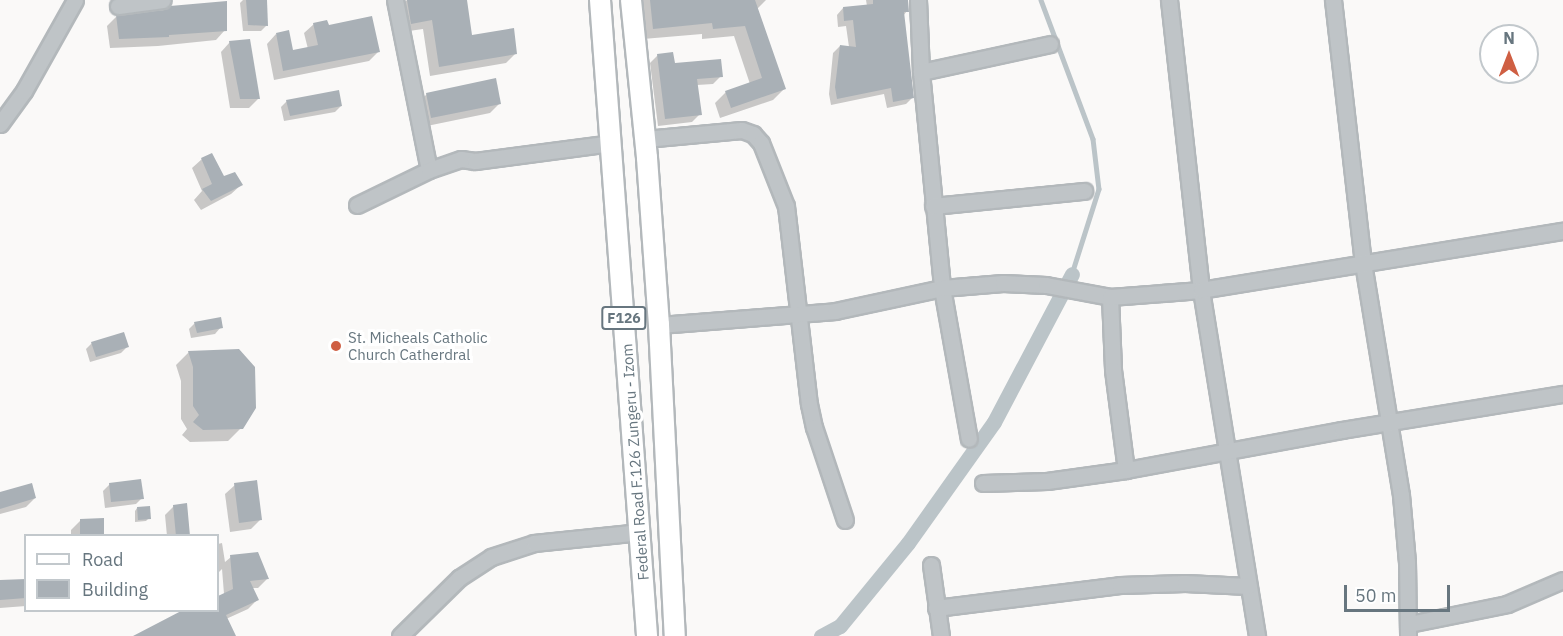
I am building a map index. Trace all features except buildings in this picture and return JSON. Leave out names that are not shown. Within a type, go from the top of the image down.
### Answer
[{"type":"main road","name":"Federal Road F.126 Zungeru - Izom","points":[[600,0],[647,636]]},
{"type":"main road","name":"Federal Road F.126 Zungeru - Izom","points":[[631,0],[645,139],[658,325],[668,471],[675,636]]},
{"type":"main road","points":[[636,474],[668,471]]},
{"type":"street","points":[[0,124],[24,91],[75,0]]},
{"type":"street","points":[[118,6],[163,0]]},
{"type":"street","points":[[395,0],[429,170]]},
{"type":"street","points":[[918,0],[921,72],[942,288],[969,439]]},
{"type":"street","points":[[1169,0],[1201,290],[1257,636]]},
{"type":"street","points":[[1334,0],[1363,263],[1390,423],[1407,562],[1408,630],[1507,604],[1563,580]]},
{"type":"street","points":[[921,72],[1050,44]]},
{"type":"street","points":[[645,139],[742,130],[753,134],[760,142],[786,206],[814,427],[845,520]]},
{"type":"street","points":[[357,205],[429,170],[461,159],[475,161],[611,143]]},
{"type":"street","points":[[933,206],[1084,191]]},
{"type":"street","points":[[658,325],[835,311],[942,288],[1013,283],[1046,285],[1110,297],[1201,290],[1563,231]]},
{"type":"street","points":[[1110,297],[1113,370],[1126,471]]},
{"type":"street","points":[[983,483],[1047,481],[1126,471],[1227,451],[1563,394]]},
{"type":"street","points":[[400,636],[459,578],[492,557],[534,543],[640,532]]},
{"type":"street","points":[[931,565],[940,636]]},
{"type":"street","points":[[936,608],[1120,585],[1185,583],[1248,586]]},
{"type":"waterway","points":[[1041,0],[1093,139],[1099,189],[1072,274]]},
{"type":"waterway","points":[[821,636],[840,626],[908,543],[994,422],[1072,274]]},
{"type":"place","name":"St. Micheals Catholic Church Catherdral","points":[[336,346]]}]
